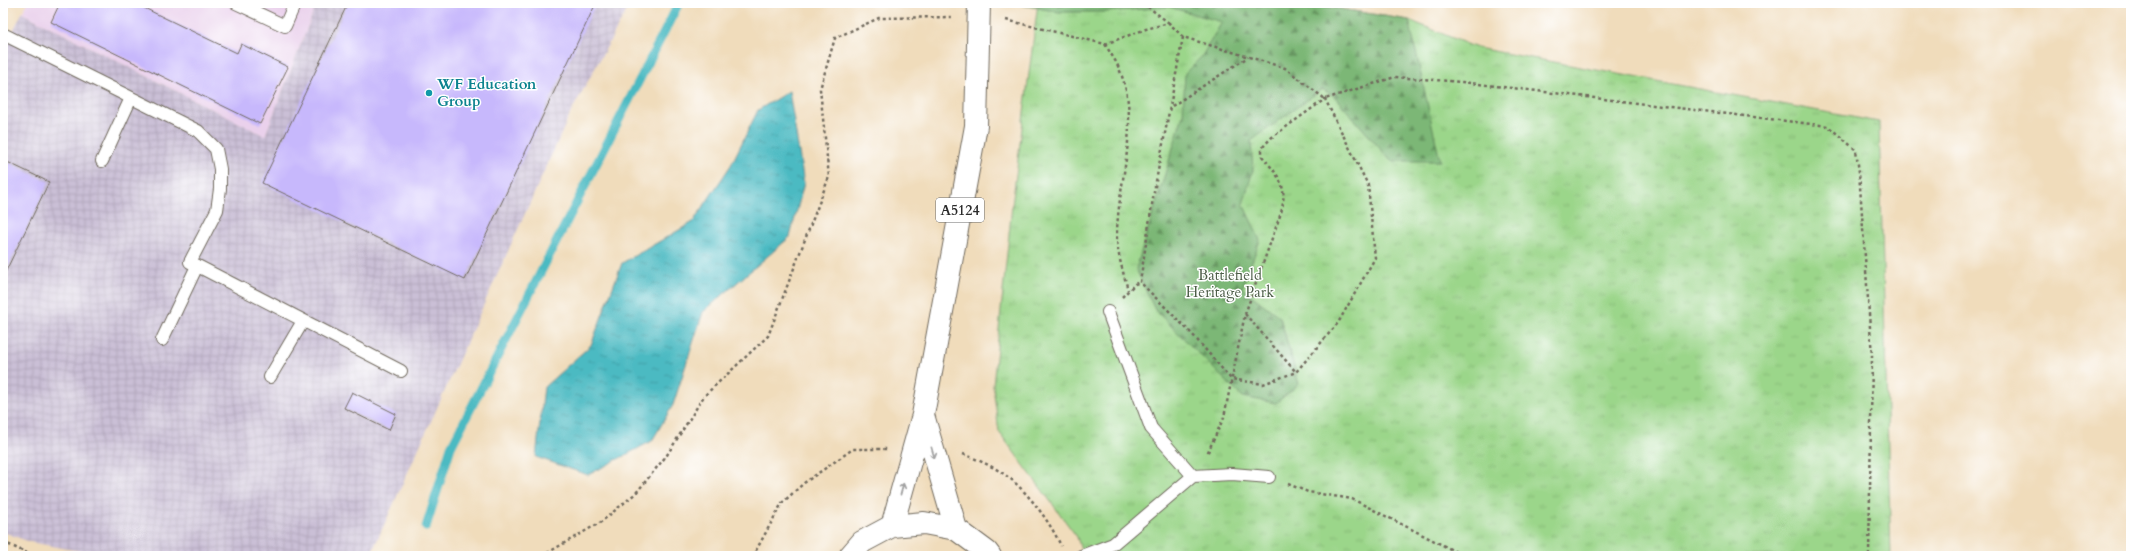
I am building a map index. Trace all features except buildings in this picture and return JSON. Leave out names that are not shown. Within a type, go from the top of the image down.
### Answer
[{"type":"main road","name":"A5124","points":[[892,526],[923,415],[976,126],[979,3]]},
{"type":"main road","name":"A5124","points":[[923,415],[956,529]]},
{"type":"main road","points":[[850,556],[862,542],[892,526],[924,522],[956,529],[987,552],[990,556]]},
{"type":"lane","points":[[236,3],[285,26],[295,3]]},
{"type":"lane","points":[[3,34],[198,131],[216,149],[220,168],[217,210],[190,262],[401,371]]},
{"type":"lane","points":[[102,161],[131,98]]},
{"type":"lane","points":[[162,340],[197,266]]},
{"type":"lane","points":[[1108,312],[1151,428],[1193,476]]},
{"type":"lane","points":[[270,377],[303,320]]},
{"type":"lane","points":[[1081,556],[1113,544],[1193,476],[1232,474],[1269,477]]},
{"type":"path","points":[[1143,3],[1169,23],[1182,37],[1285,68],[1325,99],[1368,185],[1375,258],[1338,322],[1296,372],[1263,384],[1231,379],[1192,334],[1140,282],[1154,192],[1171,107],[1182,37]]},
{"type":"path","points":[[542,556],[601,522],[636,493],[667,455],[704,396],[768,336],[829,177],[820,90],[835,38],[879,18],[960,17]]},
{"type":"path","points":[[1006,20],[1105,44],[1146,29],[1169,23]]},
{"type":"path","points":[[1105,44],[1120,71],[1130,114],[1126,165],[1116,232],[1119,258],[1128,290]]},
{"type":"path","points":[[1171,107],[1248,57]]},
{"type":"path","points":[[1193,476],[1208,453],[1224,417],[1245,314],[1285,196],[1275,172],[1262,156],[1262,148],[1271,138],[1325,99],[1395,77],[1462,82],[1828,126],[1856,150],[1859,172],[1872,356],[1869,556]]},
{"type":"path","points":[[1245,314],[1296,372]]},
{"type":"path","points":[[753,556],[782,503],[804,483],[853,449]]},
{"type":"path","points":[[958,452],[977,459],[1011,480],[1053,528],[1059,542]]},
{"type":"path","points":[[1269,477],[1308,492],[1352,499],[1464,556]]},
{"type":"path","points":[[3,542],[28,553],[43,556]]},
{"type":"shaded area","points":[[27,3],[317,3],[265,136],[22,13]]},
{"type":"shaded area","points":[[317,3],[631,3],[571,112],[370,556],[106,556],[30,542],[3,532],[3,51],[22,13],[265,136]]},
{"type":"green space","name":"Battlefield Heritage Park","points":[[1021,3],[1304,3],[1409,20],[1440,161],[1391,161],[1334,96],[1322,89],[1251,141],[1253,170],[1243,204],[1260,240],[1242,288],[1280,317],[1299,384],[1276,403],[1242,397],[1155,310],[1136,269],[1183,115],[1185,73],[1202,56],[1222,22],[1169,7],[1106,12],[1059,12],[1021,5]]},
{"type":"green space","name":"Battlefield Heritage Park","points":[[1038,3],[1304,3],[1409,20],[1477,48],[1879,122],[1891,556],[1083,556],[1077,537],[999,432],[993,386],[1012,206]]},
{"type":"water","points":[[789,91],[804,183],[790,237],[703,312],[673,405],[652,441],[588,475],[536,457],[544,387],[591,345],[622,263],[693,222],[731,165],[758,110]]},
{"type":"waterway","points":[[426,527],[451,447],[679,3]]},
{"type":"place","name":"WF Education Group","points":[[429,93]]}]
